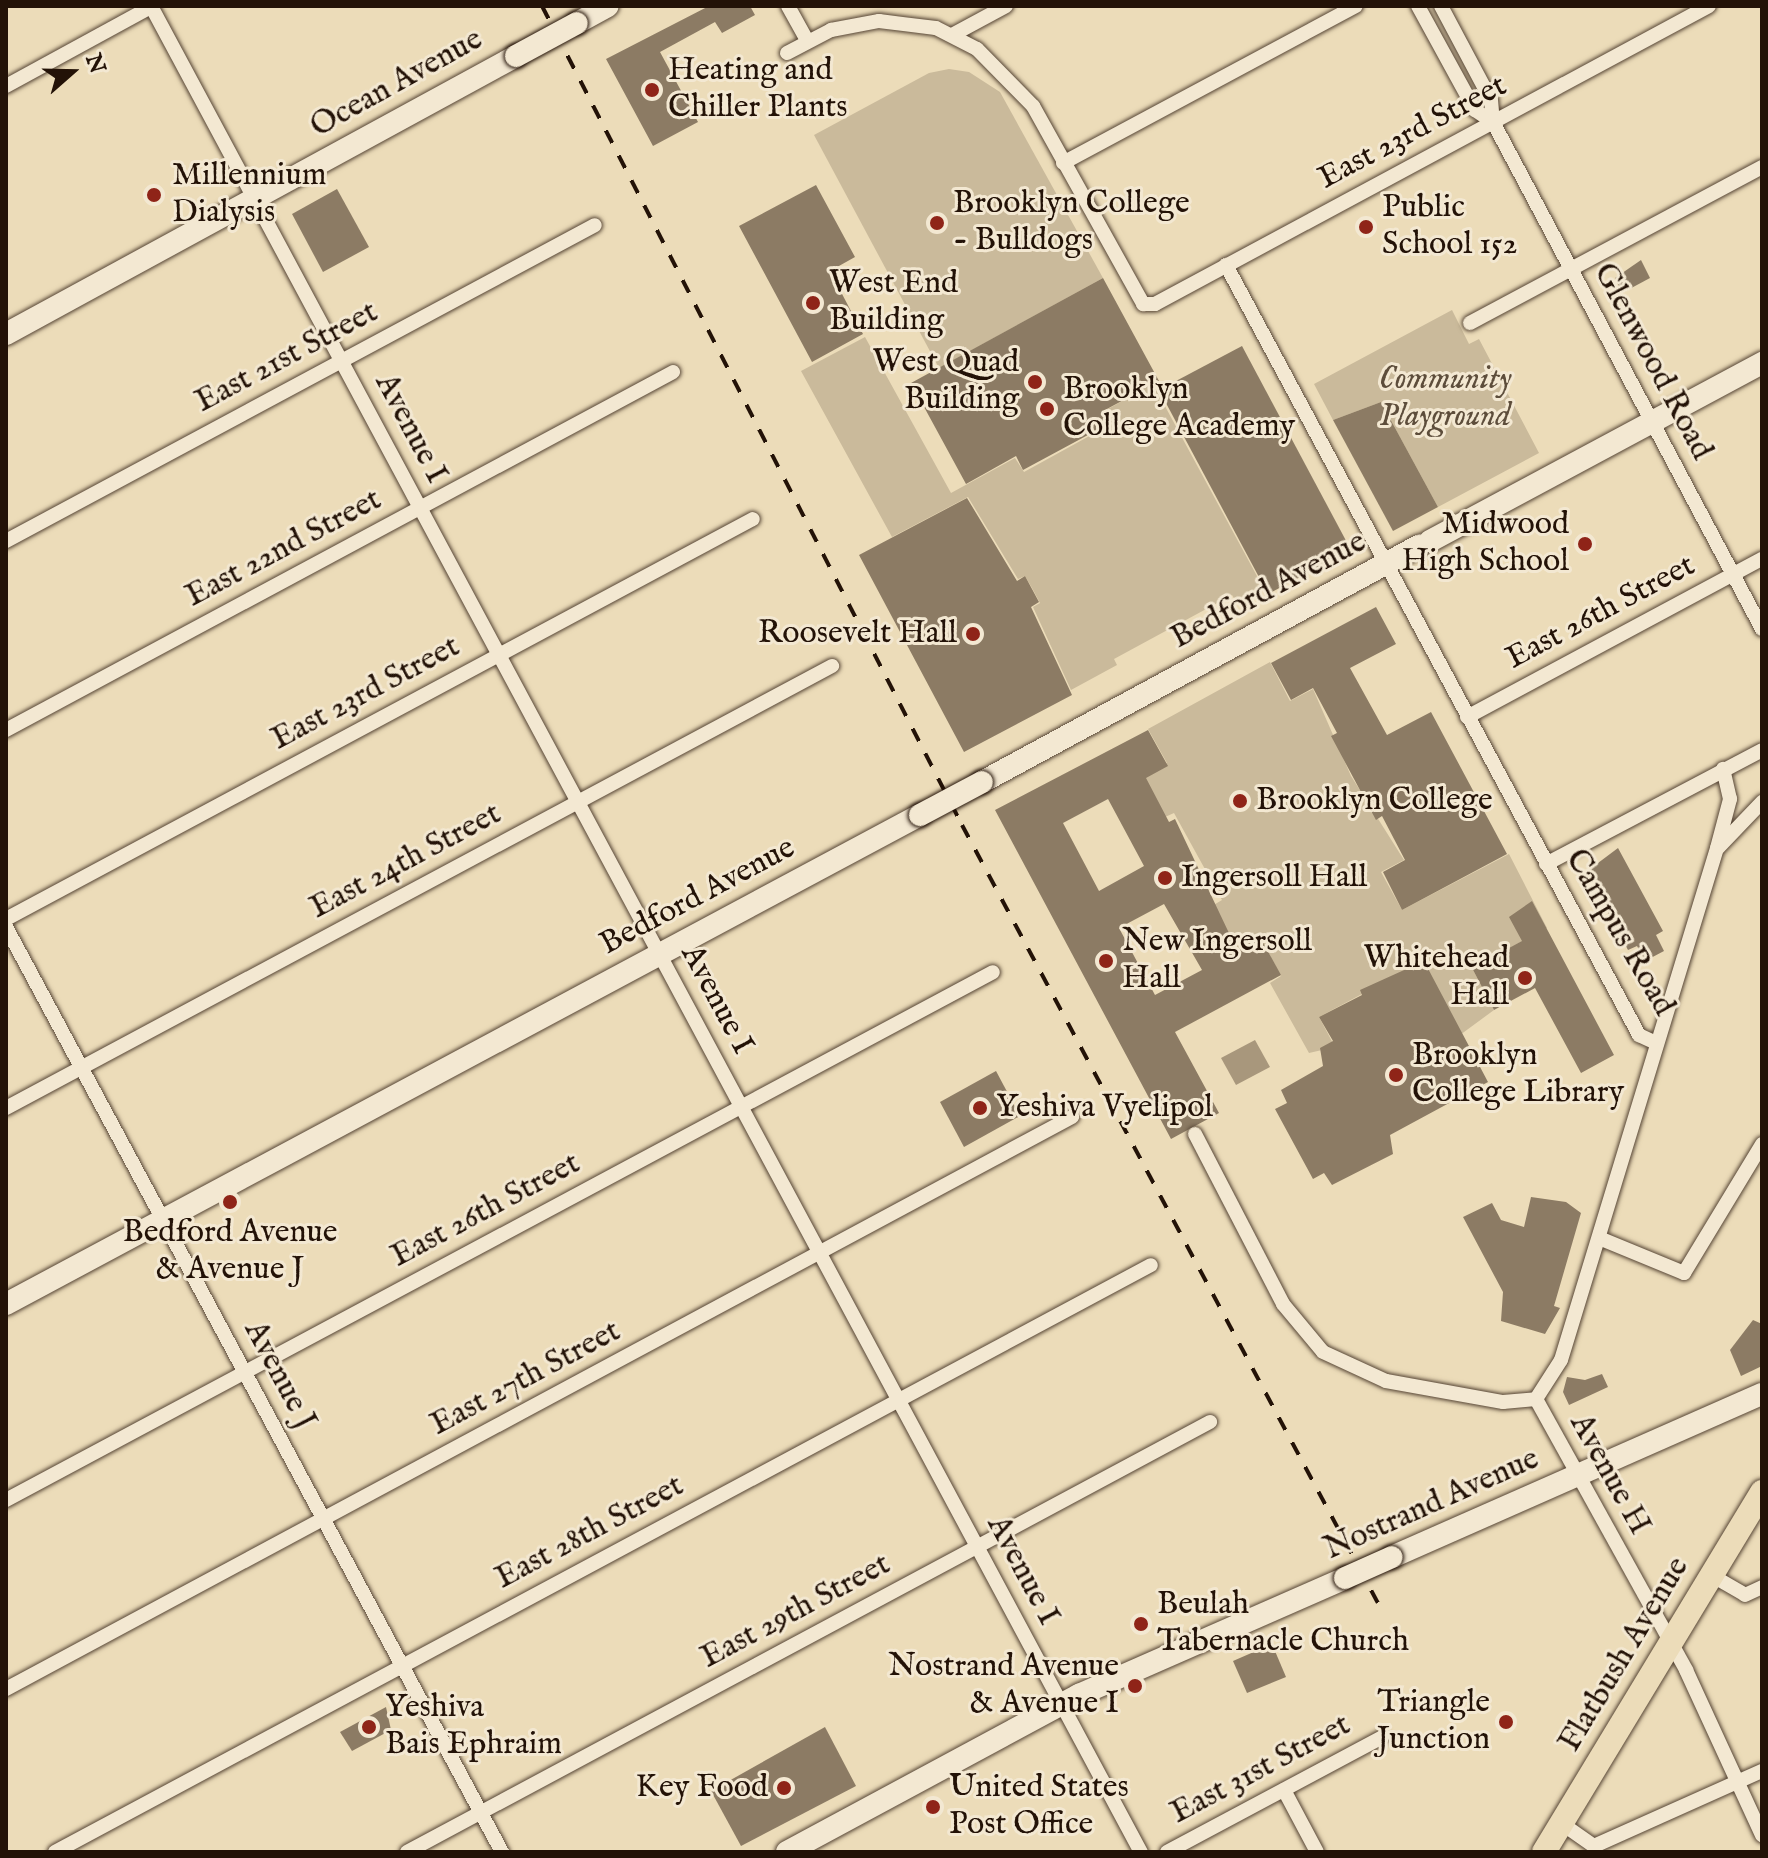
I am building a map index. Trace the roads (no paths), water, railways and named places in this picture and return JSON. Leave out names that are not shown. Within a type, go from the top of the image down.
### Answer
[{"type":"main road","name":"Ocean Avenue","points":[[6,334],[608,6]]},
{"type":"main road","name":"Bedford Avenue","points":[[6,1304],[1762,363]]},
{"type":"main road","name":"Nostrand Avenue","points":[[787,1852],[1062,1704],[1762,1394]]},
{"type":"main road","name":"Flatbush Avenue","points":[[1544,1852],[1762,1492]]},
{"type":"street","points":[[6,86],[152,6]]},
{"type":"street","name":"Avenue I","points":[[152,6],[1141,1852]]},
{"type":"street","points":[[788,6],[807,40]]},
{"type":"street","points":[[954,34],[1006,6]]},
{"type":"street","points":[[787,53],[807,40],[879,21],[954,34],[1016,85],[1063,163],[1356,6]]},
{"type":"street","name":"Glenwood Road","points":[[1418,6],[1475,110],[1493,122]]},
{"type":"street","name":"Glenwood Road","points":[[1441,6],[1491,100],[1493,122],[1762,629]]},
{"type":"street","name":"East 23rd Street","points":[[1063,163],[1143,304],[1155,304],[1709,6]]},
{"type":"street","points":[[1470,323],[1762,167]]},
{"type":"street","name":"East 21st Street","points":[[6,541],[595,225]]},
{"type":"street","name":"Campus Road","points":[[1226,265],[1639,1035],[1656,1043],[1561,1360],[1536,1399]]},
{"type":"street","name":"East 22nd Street","points":[[6,730],[673,372]]},
{"type":"street","name":"East 23rd Street","points":[[6,919],[753,519]]},
{"type":"street","name":"East 26th Street","points":[[1467,717],[1762,559]]},
{"type":"street","name":"East 24th Street","points":[[6,1108],[832,666]]},
{"type":"street","points":[[1546,864],[1762,750]]},
{"type":"street","points":[[1656,1043],[1730,799],[1723,769]]},
{"type":"street","points":[[1717,848],[1762,802]]},
{"type":"street","name":"Avenue J","points":[[6,927],[502,1852]]},
{"type":"street","name":"East 26th Street","points":[[6,1500],[993,972]]},
{"type":"street","name":"East 27th Street","points":[[6,1689],[1072,1117]]},
{"type":"street","points":[[1195,1134],[1283,1304],[1309,1339],[1365,1375],[1485,1399],[1536,1399]]},
{"type":"street","points":[[1599,1238],[1684,1273],[1762,1144]]},
{"type":"street","name":"East 28th Street","points":[[55,1852],[1151,1265]]},
{"type":"street","name":"Avenue H","points":[[1536,1399],[1670,1643],[1762,1835]]},
{"type":"street","name":"East 29th Street","points":[[407,1852],[1210,1422]]},
{"type":"street","points":[[1711,1575],[1745,1595],[1762,1587]]},
{"type":"street","name":"East 31st Street","points":[[1167,1852],[1382,1737]]},
{"type":"street","points":[[1561,1823],[1594,1846],[1762,1771]]},
{"type":"street","points":[[1284,1790],[1317,1852]]},
{"type":"railway","points":[[542,6],[962,825],[1378,1603]]},
{"type":"place","name":"Heating and Chiller Plants","points":[[652,90]]},
{"type":"place","name":"Millennium Dialysis","points":[[154,195]]},
{"type":"place","name":"Brooklyn College - Bulldogs","points":[[937,223]]},
{"type":"place","name":"Public School 152","points":[[1366,227]]},
{"type":"place","name":"West End Building","points":[[813,303]]},
{"type":"place","name":"West Quad Building","points":[[1035,382]]},
{"type":"place","name":"Brooklyn College Academy","points":[[1047,409]]},
{"type":"place","name":"Midwood High School","points":[[1585,544]]},
{"type":"place","name":"Roosevelt Hall","points":[[973,634]]},
{"type":"place","name":"Brooklyn College","points":[[1240,801]]},
{"type":"place","name":"Ingersoll Hall","points":[[1165,878]]},
{"type":"place","name":"New Ingersoll Hall","points":[[1106,961]]},
{"type":"place","name":"Whitehead Hall","points":[[1525,978]]},
{"type":"place","name":"Brooklyn College Library","points":[[1396,1075]]},
{"type":"place","name":"Yeshiva Vyelipol","points":[[980,1108]]},
{"type":"place","name":"Bedford Avenue & Avenue J","points":[[230,1202]]},
{"type":"place","name":"Beulah Tabernacle Church","points":[[1141,1624]]},
{"type":"place","name":"Nostrand Avenue & Avenue I","points":[[1135,1686]]},
{"type":"place","name":"Triangle Junction","points":[[1506,1722]]},
{"type":"place","name":"Yeshiva Bais Ephraim","points":[[369,1727]]},
{"type":"place","name":"Key Food","points":[[784,1788]]},
{"type":"place","name":"United States Post Office","points":[[933,1807]]},
{"type":"park label","name":"Community Playground","points":[[1445,400]]}]
